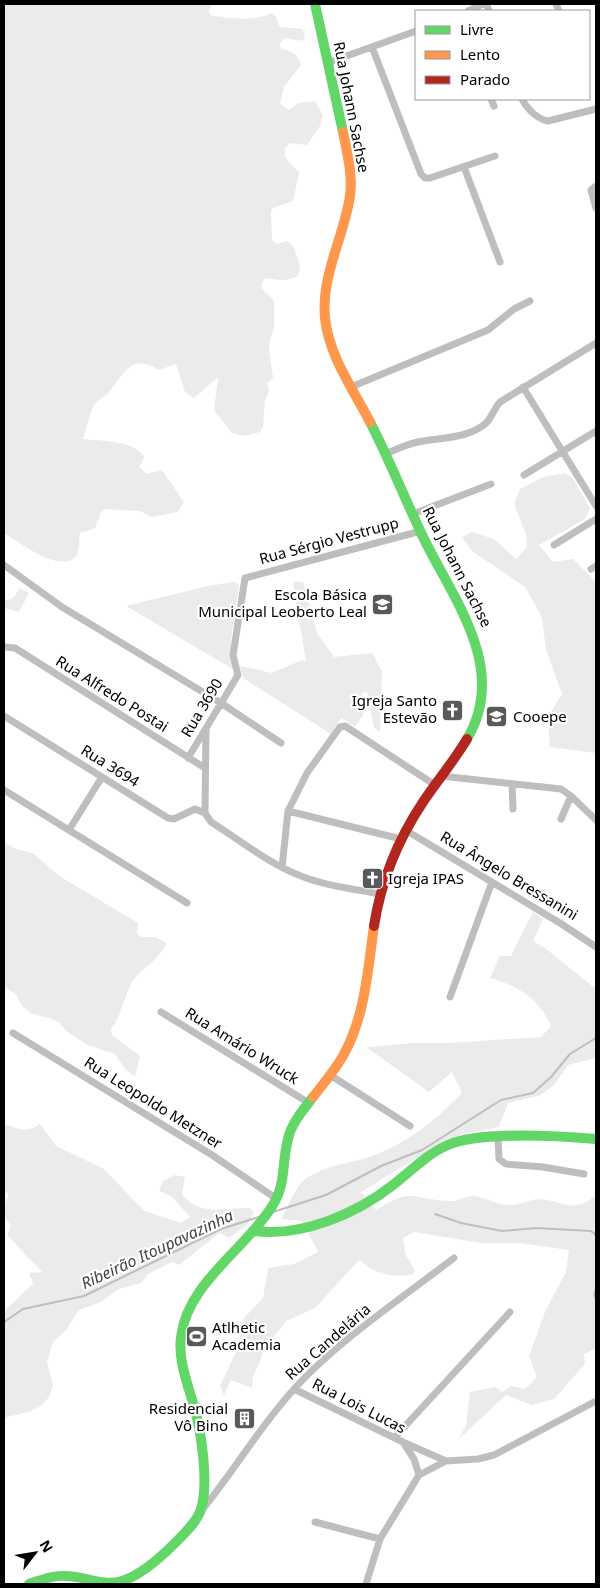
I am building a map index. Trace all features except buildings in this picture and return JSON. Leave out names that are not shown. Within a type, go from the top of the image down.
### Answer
[{"type":"street","name":"Rua Johann Sachse","points":[[200,1512],[204,1476],[201,1442],[180,1358],[179,1341],[184,1320],[198,1296],[215,1273],[255,1231],[283,1187],[288,1136],[292,1126],[347,1049],[358,1018],[380,894],[388,868],[404,835],[438,780],[469,736],[477,717],[482,695],[481,664],[472,627],[421,531],[386,454],[332,348],[326,321],[325,305],[329,270],[351,188],[348,155],[315,4]]},
{"type":"street","points":[[470,10],[484,4]]},
{"type":"street","points":[[327,63],[415,31]]},
{"type":"street","points":[[372,48],[421,174],[425,178],[430,178],[494,156]]},
{"type":"street","points":[[491,100],[494,106]]},
{"type":"street","points":[[523,100],[540,120],[548,121],[596,109]]},
{"type":"street","points":[[464,167],[500,262]]},
{"type":"street","points":[[596,186],[591,190],[596,208]]},
{"type":"street","points":[[351,387],[488,330],[514,309],[530,301]]},
{"type":"street","points":[[386,454],[416,442],[440,440],[480,428],[487,423],[492,410],[500,402],[596,343]]},
{"type":"street","points":[[523,387],[596,506]]},
{"type":"street","points":[[524,475],[596,431]]},
{"type":"street","points":[[413,514],[492,484]]},
{"type":"street","points":[[554,545],[596,519]]},
{"type":"street","name":"Rua Sérgio Vestrupp","points":[[239,673],[234,655],[245,578],[421,531]]},
{"type":"street","points":[[4,564],[62,608],[221,703],[281,743]]},
{"type":"street","name":"Rua Alfredo Postai","points":[[4,647],[15,648],[205,768]]},
{"type":"street","name":"Rua 3690","points":[[188,758],[239,673]]},
{"type":"street","name":"Rua 3694","points":[[4,716],[168,818],[174,819],[195,809],[205,813]]},
{"type":"street","points":[[282,867],[288,811],[307,773],[342,726],[438,780],[561,789],[596,820]]},
{"type":"street","points":[[206,728],[205,813],[211,822],[282,867],[319,882],[380,894]]},
{"type":"street","points":[[69,830],[102,777]]},
{"type":"street","points":[[512,784],[513,809]]},
{"type":"street","points":[[4,790],[186,903]]},
{"type":"street","points":[[561,819],[571,796]]},
{"type":"street","name":"Rua Ângelo Bressanini","points":[[288,811],[404,835],[492,882],[596,947]]},
{"type":"street","points":[[450,997],[492,882]]},
{"type":"street","name":"Rua Amário Wruck","points":[[161,1012],[309,1103]]},
{"type":"street","name":"Rua Leopoldo Metzner","points":[[13,1033],[25,1038],[212,1155],[277,1199]]},
{"type":"street","points":[[330,1075],[410,1126]]},
{"type":"street","points":[[255,1231],[266,1234],[284,1233],[343,1213],[386,1191],[444,1147],[459,1141],[532,1135],[596,1139]]},
{"type":"street","points":[[498,1138],[499,1159],[506,1164],[543,1167],[584,1174]]},
{"type":"street","name":"Rua Candelária","points":[[200,1512],[294,1389],[315,1368],[454,1258]]},
{"type":"street","points":[[395,1437],[510,1312]]},
{"type":"street","name":"Rua Lois Lucas","points":[[294,1389],[403,1442],[414,1459],[419,1475]]},
{"type":"street","points":[[366,1584],[380,1540],[419,1475],[446,1461],[478,1459],[494,1455],[596,1401]]},
{"type":"street","points":[[403,1442],[446,1461]]},
{"type":"street","points":[[29,1584],[75,1576],[103,1583],[127,1580],[161,1554],[184,1533],[200,1512]]},
{"type":"street","points":[[315,1522],[380,1540]]},
{"type":"shaded area","points":[[4,4],[213,4],[208,11],[212,16],[257,18],[272,13],[276,17],[279,27],[302,29],[305,34],[304,40],[283,39],[280,44],[281,49],[291,52],[296,56],[301,65],[284,87],[280,104],[289,110],[298,103],[315,101],[323,115],[320,126],[307,145],[290,143],[285,148],[285,157],[299,173],[293,201],[273,208],[271,212],[272,240],[276,244],[287,241],[292,245],[300,270],[294,278],[281,280],[265,278],[262,283],[262,289],[274,301],[274,328],[269,350],[273,378],[267,383],[269,391],[265,401],[263,427],[260,432],[244,436],[232,433],[214,410],[218,377],[194,398],[185,392],[176,364],[159,370],[141,363],[129,368],[107,394],[94,405],[83,439],[116,442],[133,447],[144,457],[139,467],[147,474],[162,470],[184,502],[178,512],[151,517],[140,511],[105,509],[101,512],[95,528],[80,533],[79,548],[76,556],[69,561],[61,562],[40,555],[4,533]]},
{"type":"shaded area","points":[[565,473],[573,479],[590,508],[585,519],[539,545],[553,562],[573,559],[596,582],[596,753],[550,747],[548,717],[562,694],[546,650],[542,617],[525,587],[472,551],[462,537],[472,532],[494,539],[516,559],[527,547],[526,535],[514,504],[520,489],[543,477]]},
{"type":"shaded area","points":[[234,582],[239,585],[231,639],[231,656],[236,671],[126,606],[208,586]]},
{"type":"shaded area","points":[[293,582],[303,582],[317,633],[334,657],[372,653],[382,671],[380,732],[374,728],[367,692],[362,693],[363,715],[355,727],[341,718],[331,734],[243,678],[240,666],[272,673],[302,660],[306,662]]},
{"type":"shaded area","points":[[20,588],[29,593],[19,612],[4,608],[4,600],[12,599]]},
{"type":"shaded area","points":[[4,842],[14,848],[34,854],[59,876],[138,923],[137,934],[142,937],[156,937],[166,943],[160,953],[135,978],[111,1029],[112,1035],[140,1056],[135,1077],[126,1070],[115,1054],[88,1045],[66,1031],[60,1023],[52,1019],[30,1013],[21,1005],[16,994],[4,987]]},
{"type":"shaded area","points":[[533,912],[543,919],[533,941],[545,948],[596,989],[596,1058],[568,1065],[554,1085],[541,1095],[508,1103],[499,1127],[464,1134],[430,1150],[361,1192],[376,1210],[398,1199],[412,1196],[452,1201],[475,1196],[507,1205],[539,1199],[574,1206],[588,1201],[596,1195],[596,1348],[584,1354],[585,1364],[554,1399],[532,1405],[506,1395],[459,1439],[466,1425],[470,1392],[495,1387],[502,1392],[511,1386],[525,1389],[537,1377],[529,1356],[545,1312],[566,1272],[569,1250],[519,1243],[481,1243],[414,1232],[403,1238],[406,1256],[415,1270],[413,1274],[397,1276],[384,1274],[372,1269],[359,1260],[315,1308],[286,1321],[266,1346],[253,1377],[252,1388],[231,1380],[224,1395],[220,1386],[237,1350],[244,1318],[263,1298],[268,1268],[294,1264],[318,1252],[302,1221],[281,1219],[300,1184],[320,1171],[364,1159],[398,1144],[421,1130],[462,1093],[452,1072],[429,1092],[366,1047],[541,1037],[551,1026],[540,1008],[526,994],[510,985],[490,978],[500,956],[511,956]]},
{"type":"shaded area","points":[[4,1124],[18,1129],[27,1129],[40,1124],[56,1146],[104,1169],[144,1211],[181,1223],[190,1217],[171,1196],[159,1191],[163,1181],[175,1175],[185,1177],[182,1194],[196,1206],[213,1210],[250,1208],[254,1212],[248,1224],[229,1238],[219,1233],[179,1265],[172,1262],[148,1274],[141,1283],[119,1289],[101,1302],[79,1310],[66,1330],[53,1342],[47,1362],[53,1386],[49,1397],[41,1406],[28,1412],[7,1417],[4,1420],[4,1311],[33,1284],[29,1273],[42,1272],[7,1235],[11,1225],[4,1214],[5,1202],[9,1194],[4,1191]]},
{"type":"waterway","name":"Ribeirão Itoupavazinha","points":[[273,1212],[326,1195],[381,1166],[422,1150],[501,1100],[533,1093],[551,1077],[570,1054],[596,1038]]},
{"type":"waterway","points":[[435,1214],[461,1223],[502,1231],[536,1228],[591,1231],[596,1235]]},
{"type":"waterway","name":"Ribeirão Itoupavazinha","points":[[4,1322],[23,1309],[84,1296],[221,1229],[262,1216]]},
{"type":"waterway","points":[[596,1289],[594,1294],[596,1300]]},
{"type":"traffic: fast","points":[[315,4],[343,132]]},
{"type":"traffic: fast","points":[[370,422],[423,537],[461,609],[472,635],[479,660],[482,686],[478,712],[467,739]]},
{"type":"traffic: fast","points":[[29,1584],[56,1576],[73,1576],[107,1583],[122,1581],[150,1566],[163,1555],[198,1516],[203,1501],[204,1473],[199,1427],[181,1354],[180,1345],[185,1318],[205,1284],[260,1223],[271,1208],[282,1183],[290,1133],[298,1117],[313,1097]]},
{"type":"traffic: fast","points":[[255,1231],[273,1232],[310,1227],[345,1214],[378,1196],[433,1153],[448,1145],[462,1141],[499,1136],[596,1139]]},
{"type":"traffic: slow","points":[[343,132],[348,156],[351,188],[347,211],[326,287],[325,318],[331,346],[349,385],[370,422]]},
{"type":"traffic: slow","points":[[313,1097],[341,1060],[357,1024],[365,992],[374,926]]},
{"type":"traffic: jam","points":[[374,926],[386,877],[405,832],[423,802],[467,739]]},
{"type":"place","name":"Escola Básica Municipal Leoberto Leal","points":[[383,604]]},
{"type":"place","name":"Igreja Santo Estevão","points":[[453,710]]},
{"type":"place","name":"Cooepe","points":[[497,717]]},
{"type":"place","name":"Igreja IPAS","points":[[372,879]]},
{"type":"place","name":"Atlhetic Academia","points":[[196,1337]]},
{"type":"place","name":"Residencial Vô Bino","points":[[244,1418]]}]
